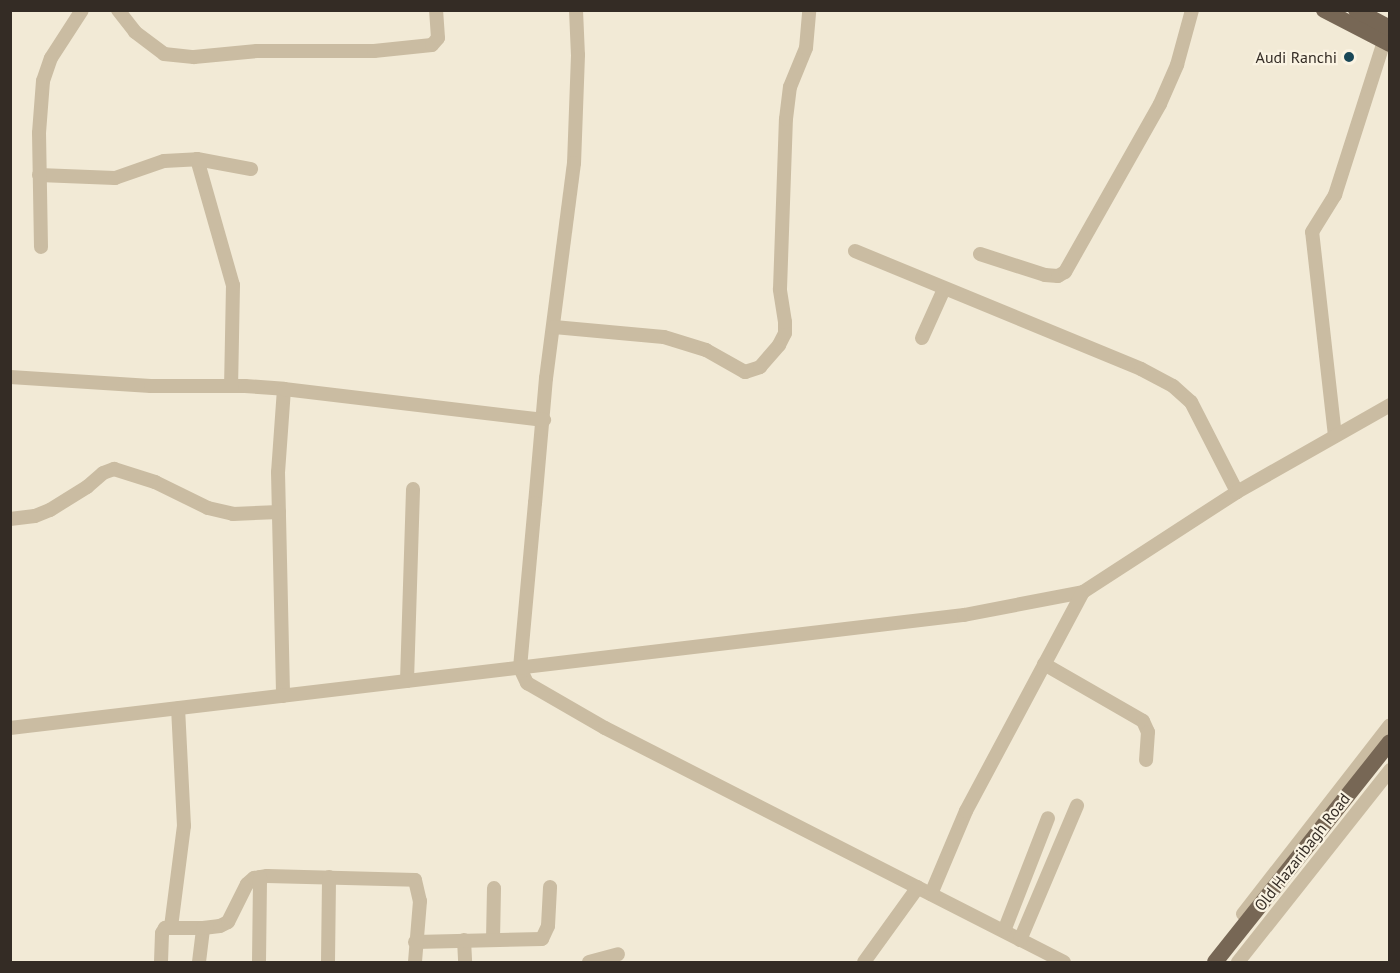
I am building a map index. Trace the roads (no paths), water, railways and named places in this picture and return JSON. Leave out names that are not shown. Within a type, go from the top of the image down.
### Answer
[{"type":"main road","points":[[1324,10],[1388,38]]},
{"type":"main road","points":[[1356,10],[1376,15],[1388,38]]},
{"type":"main road","name":"Old Hazaribagh Road","points":[[1215,963],[1389,742]]},
{"type":"main road","name":"Old Hazaribagh Road","points":[[1226,963],[1389,757]]},
{"type":"street","points":[[40,247],[39,133],[42,81],[51,58],[82,10]]},
{"type":"street","points":[[118,10],[135,32],[164,54],[194,57],[257,51],[374,51],[432,45],[438,38],[436,10]]},
{"type":"street","points":[[576,10],[578,55],[574,163],[544,420],[520,668],[527,683],[538,692],[1064,963]]},
{"type":"street","points":[[554,327],[664,337],[706,350],[745,372],[760,367],[779,345],[784,333],[785,322],[780,289],[786,119],[790,87],[806,48],[809,10]]},
{"type":"street","points":[[980,254],[1045,275],[1058,276],[1065,272],[1160,104],[1177,65],[1192,10]]},
{"type":"street","points":[[1335,436],[1312,232],[1335,195],[1388,38]]},
{"type":"street","points":[[39,175],[115,178],[164,161],[197,159],[251,169]]},
{"type":"street","points":[[197,159],[233,285],[231,386]]},
{"type":"street","points":[[855,250],[1109,356],[1173,386],[1191,402],[1237,492]]},
{"type":"street","points":[[922,338],[944,289]]},
{"type":"street","points":[[10,377],[151,386],[231,386],[284,389],[544,420]]},
{"type":"street","points":[[283,696],[278,472],[284,389]]},
{"type":"street","points":[[10,728],[964,615],[1083,592],[1237,492],[1389,405]]},
{"type":"street","points":[[10,519],[35,516],[50,510],[87,487],[103,473],[114,470],[155,482],[208,508],[233,514],[279,512]]},
{"type":"street","points":[[407,681],[413,489]]},
{"type":"street","points":[[931,894],[966,811],[1083,592]]},
{"type":"street","points":[[1044,664],[1143,721],[1148,732],[1146,760]]},
{"type":"street","points":[[171,927],[184,826],[178,708]]},
{"type":"street","points":[[1205,963],[1389,725]]},
{"type":"street","points":[[1238,963],[1389,770]]},
{"type":"street","points":[[1020,940],[1077,806]]},
{"type":"street","points":[[1004,931],[1048,818]]},
{"type":"street","points":[[160,963],[162,933],[171,927],[219,926],[228,922],[247,884],[260,877],[415,880],[420,901],[415,963]]},
{"type":"street","points":[[259,963],[260,877]]},
{"type":"street","points":[[328,963],[329,877]]},
{"type":"street","points":[[415,942],[542,939],[548,926],[550,887]]},
{"type":"street","points":[[864,963],[918,887]]},
{"type":"street","points":[[493,940],[494,888]]},
{"type":"street","points":[[199,963],[203,927]]},
{"type":"street","points":[[464,940],[465,963]]},
{"type":"street","points":[[589,963],[618,954]]},
{"type":"place","name":"Audi Ranchi","points":[[1349,57]]}]
